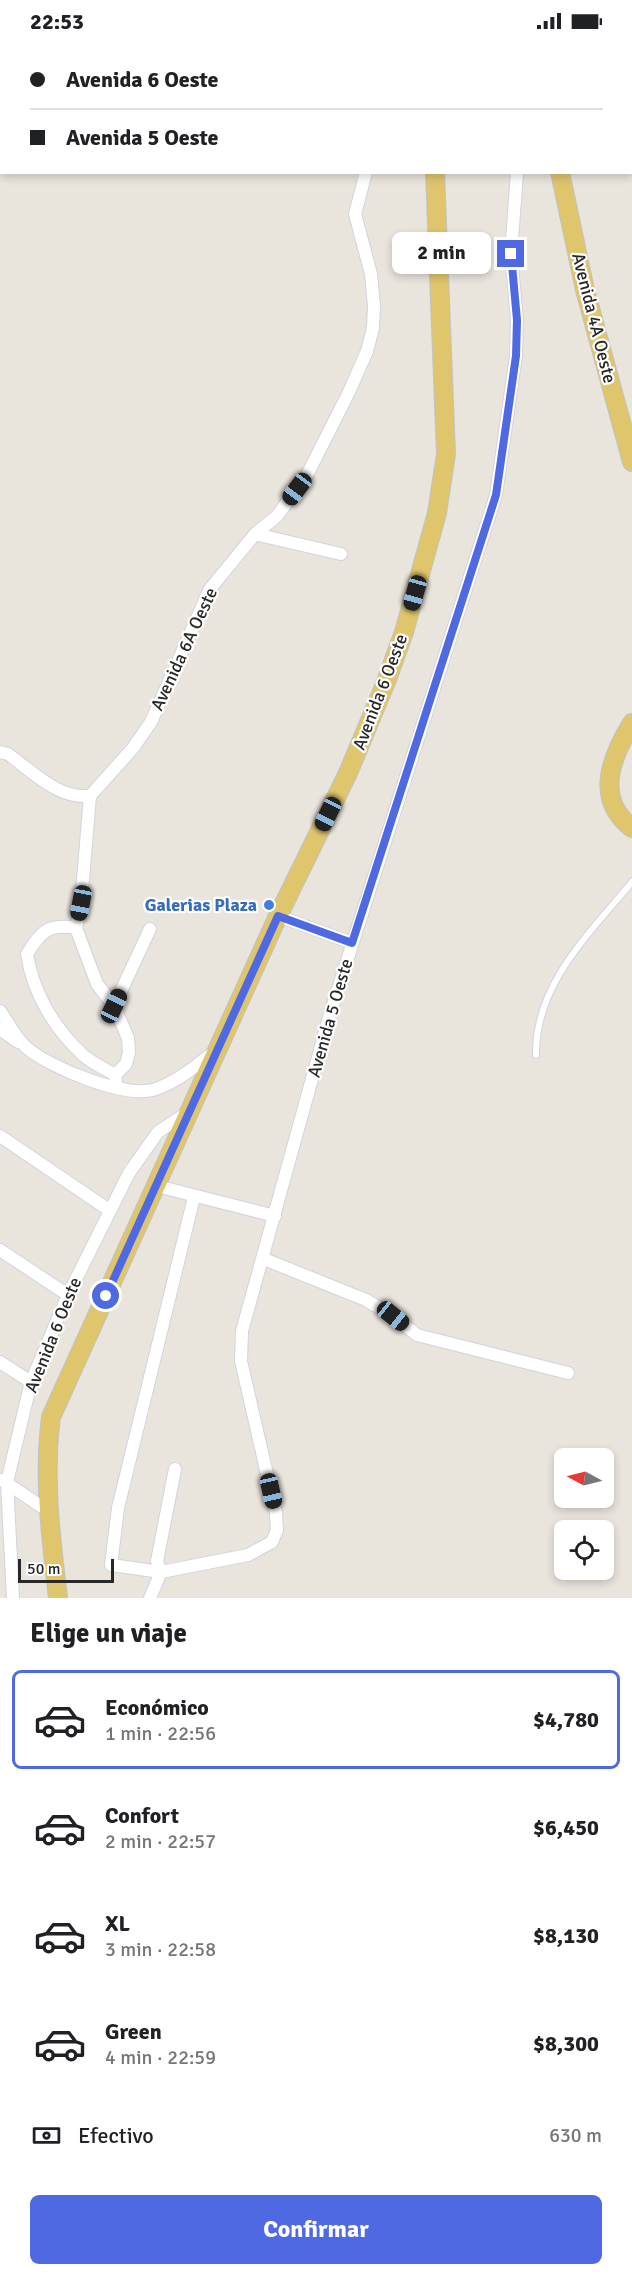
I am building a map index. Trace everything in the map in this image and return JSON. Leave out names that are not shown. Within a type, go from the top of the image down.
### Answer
[{"type":"main road","name":"Avenida 6 Oeste","points":[[58,1598],[48,1511],[48,1441],[51,1417],[278,916],[348,773],[386,682],[410,613],[441,494],[446,454],[435,174]]},
{"type":"main road","name":"Avenida 4A Oeste","points":[[560,174],[585,290],[632,462]]},
{"type":"main road","points":[[632,723],[615,753],[608,782],[614,807],[632,828]]},
{"type":"street","name":"Avenida 6A Oeste","points":[[90,796],[133,748],[152,722],[210,590],[255,534],[277,516],[307,475],[367,351],[374,306],[371,274],[356,214],[358,193],[365,174]]},
{"type":"street","name":"Avenida 5 Oeste","points":[[194,1197],[118,1508],[111,1565],[161,1572],[248,1555],[272,1542],[277,1530],[276,1513],[240,1347],[352,943],[496,495],[516,356],[517,320],[511,254],[516,174]]},
{"type":"street","points":[[255,534],[341,554]]},
{"type":"street","points":[[0,752],[8,754],[56,789],[74,798],[90,796],[81,903],[76,928],[98,984],[114,1006],[128,1038],[129,1052],[126,1064],[115,1075]]},
{"type":"street","points":[[278,916],[352,943]]},
{"type":"street","points":[[76,928],[60,925],[47,928],[27,954],[29,966],[36,992],[53,1018],[84,1055],[115,1075],[118,1089]]},
{"type":"street","points":[[114,1006],[150,929]]},
{"type":"street","points":[[0,1011],[27,1048]]},
{"type":"street","points":[[0,1029],[27,1048],[74,1074],[118,1089],[154,1090],[186,1074],[217,1050]]},
{"type":"street","name":"Avenida 6 Oeste","points":[[13,1598],[3,1480],[31,1383],[68,1294],[109,1210],[144,1148],[158,1132],[192,1109]]},
{"type":"street","points":[[0,1136],[109,1210]]},
{"type":"street","points":[[157,1186],[275,1216]]},
{"type":"street","points":[[0,1251],[68,1294]]},
{"type":"street","points":[[264,1259],[366,1300],[393,1316],[417,1335],[568,1373]]},
{"type":"street","points":[[0,1362],[31,1383]]},
{"type":"street","points":[[150,1598],[161,1572],[157,1561],[175,1469]]},
{"type":"street","points":[[3,1480],[48,1511]]},
{"type":"lane","points":[[536,1055],[535,1033],[543,1006],[559,973],[632,882]]},
{"type":"place","name":"Galerias Plaza","points":[[269,905]]},
{"type":"route","points":[[106,1296],[278,916],[352,943],[431,704],[496,495],[516,356],[517,320],[511,254]]}]
